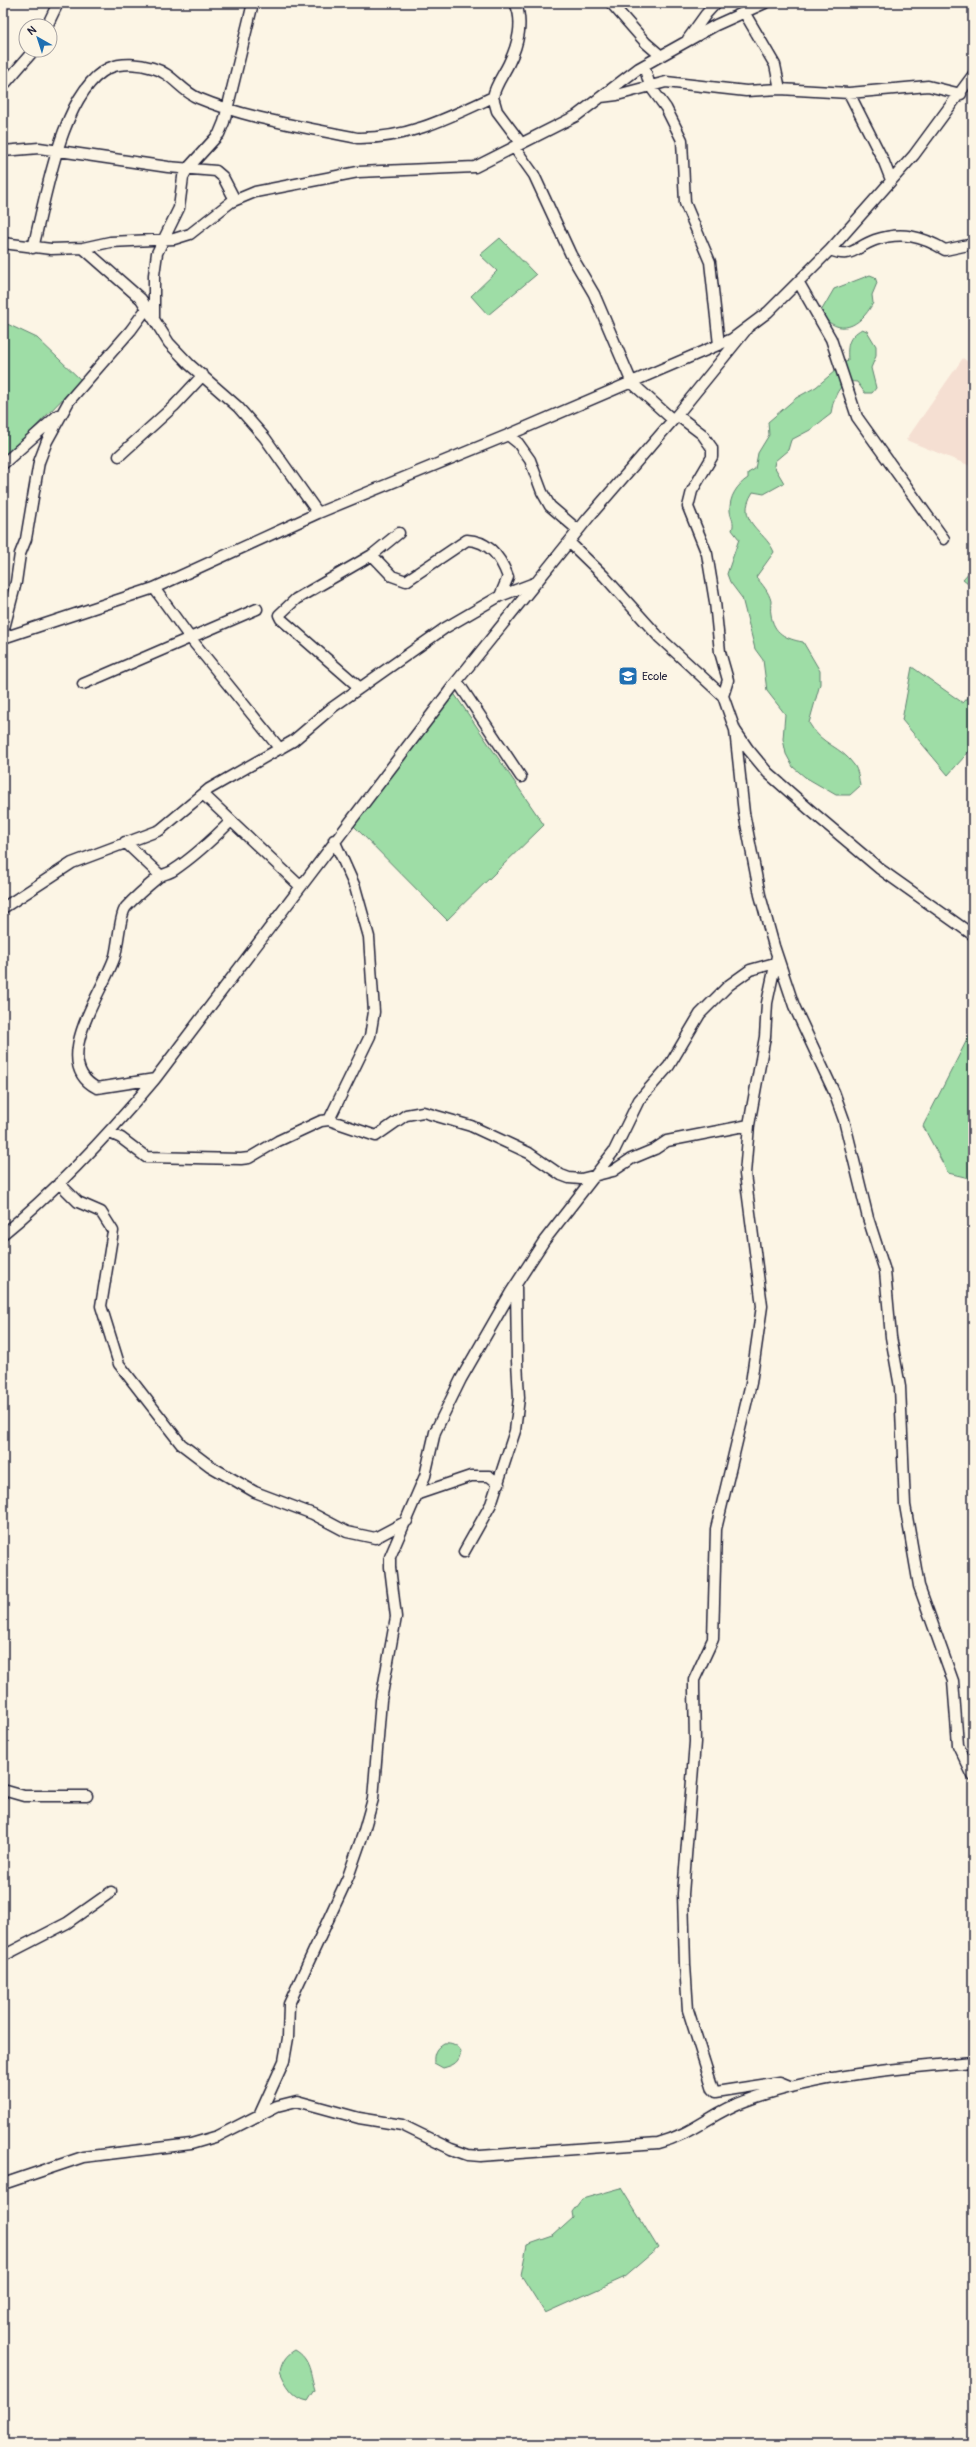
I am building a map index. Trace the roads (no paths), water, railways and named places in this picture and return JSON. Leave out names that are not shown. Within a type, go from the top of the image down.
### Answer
[{"type":"street","points":[[51,18],[58,3]]},
{"type":"street","points":[[154,320],[154,275],[157,254],[179,208],[183,177],[188,168],[219,134],[227,108],[253,3]]},
{"type":"street","points":[[33,248],[58,150],[83,90],[98,75],[118,65],[152,68],[162,71],[194,96],[227,108],[357,138],[398,135],[430,126],[493,97],[510,61],[520,26],[520,12],[515,3]]},
{"type":"street","points":[[611,3],[646,43],[660,56]]},
{"type":"street","points":[[686,42],[706,14],[716,3]]},
{"type":"street","points":[[3,243],[33,248],[83,248],[110,242],[162,241],[190,234],[235,200],[255,192],[358,172],[475,167],[517,145],[544,134],[576,116],[660,56],[744,12],[765,3]]},
{"type":"street","points":[[744,12],[775,65],[780,89]]},
{"type":"street","points":[[3,86],[27,58]]},
{"type":"street","points":[[644,66],[650,86],[666,108],[682,140],[685,203],[710,262],[719,345]]},
{"type":"street","points":[[3,1234],[59,1183],[110,1133],[155,1080],[334,840],[578,530],[675,417],[746,330],[799,283],[914,155],[961,94],[973,75]]},
{"type":"street","points":[[601,97],[617,96],[666,82],[746,91],[780,89],[849,93],[917,86],[961,94]]},
{"type":"street","points":[[849,93],[884,162],[891,180]]},
{"type":"street","points":[[493,97],[497,111],[534,174],[571,255],[594,294],[632,383],[675,417],[702,434],[712,448],[712,457],[692,490],[688,507],[709,564],[720,652],[728,680],[723,696]]},
{"type":"street","points":[[4,150],[39,148],[216,171],[223,177],[235,200]]},
{"type":"street","points":[[830,250],[843,255],[854,252],[874,240],[901,234],[926,239],[945,250],[973,244]]},
{"type":"street","points":[[83,248],[119,278],[141,299],[169,343],[238,407],[265,438],[318,513]]},
{"type":"street","points":[[799,283],[831,338],[857,417],[944,538]]},
{"type":"street","points":[[3,632],[16,582],[20,554],[26,539],[39,462],[60,414],[68,400],[122,341],[147,308]]},
{"type":"street","points":[[3,638],[154,588],[318,513],[632,383],[719,345],[746,330]]},
{"type":"street","points":[[120,456],[174,406],[203,375]]},
{"type":"street","points":[[3,464],[60,414]]},
{"type":"street","points":[[508,435],[518,443],[530,460],[542,492],[550,506],[578,530]]},
{"type":"street","points":[[360,688],[281,619],[279,615],[296,599],[372,555],[398,533]]},
{"type":"street","points":[[372,555],[392,576],[406,580],[467,540],[476,540],[491,548],[502,561],[508,577],[500,596]]},
{"type":"street","points":[[569,542],[604,576],[659,637],[723,696],[735,730],[744,813],[760,895],[776,960],[794,1006],[834,1092],[844,1120],[868,1218],[885,1271],[891,1337],[900,1387],[905,1506],[914,1558],[919,1586],[953,1681],[958,1745],[973,1776]]},
{"type":"street","points":[[3,908],[72,864],[160,830],[214,785],[293,741],[333,707],[445,628],[500,596],[537,581]]},
{"type":"street","points":[[154,588],[191,639],[280,748]]},
{"type":"street","points":[[83,684],[191,639],[257,609]]},
{"type":"street","points":[[457,682],[521,776]]},
{"type":"street","points":[[735,730],[748,750],[768,774],[880,869],[973,935]]},
{"type":"street","points":[[203,794],[300,886]]},
{"type":"street","points":[[155,1080],[97,1088],[82,1076],[76,1058],[91,1008],[114,958],[125,908],[161,876],[172,871],[209,843],[232,821]]},
{"type":"street","points":[[329,1120],[370,1036],[374,1012],[370,937],[355,887],[334,840]]},
{"type":"street","points":[[126,842],[161,876]]},
{"type":"street","points":[[776,960],[749,1125],[745,1174],[762,1306],[751,1383],[738,1431],[716,1529],[713,1639],[694,1680],[695,1742],[683,1894],[688,2010],[714,2091],[780,2082],[792,2088]]},
{"type":"street","points":[[258,2116],[284,2061],[288,2038],[289,2004],[348,1877],[364,1834],[373,1799],[381,1700],[396,1617],[390,1557],[407,1521],[425,1476],[435,1432],[461,1379],[516,1284],[544,1241],[614,1151],[639,1100],[669,1066],[700,1014],[729,986],[750,970],[776,960]]},
{"type":"street","points":[[110,1133],[121,1138],[146,1157],[241,1159],[249,1158],[310,1125],[329,1120],[376,1136],[406,1115],[423,1112],[471,1126],[512,1144],[569,1178],[596,1176],[620,1168],[631,1159],[655,1150],[667,1141],[749,1125]]},
{"type":"street","points":[[59,1183],[78,1202],[101,1212],[113,1232],[101,1306],[114,1352],[119,1364],[181,1444],[210,1466],[255,1492],[313,1514],[347,1532],[375,1538],[407,1521]]},
{"type":"street","points":[[464,1552],[491,1504],[515,1431],[520,1398],[517,1362],[516,1284]]},
{"type":"street","points":[[418,1494],[471,1476],[488,1476],[498,1484]]},
{"type":"street","points":[[3,1790],[24,1796],[87,1796]]},
{"type":"street","points":[[3,1956],[67,1923],[111,1892]]},
{"type":"street","points":[[3,2184],[83,2157],[191,2144],[207,2140],[285,2103],[309,2103],[359,2118],[402,2125],[451,2149],[468,2155],[480,2156],[658,2143],[686,2134],[745,2101],[792,2088],[883,2070],[973,2062]]},
{"type":"place","name":"Ecole","points":[[628,676]]}]
